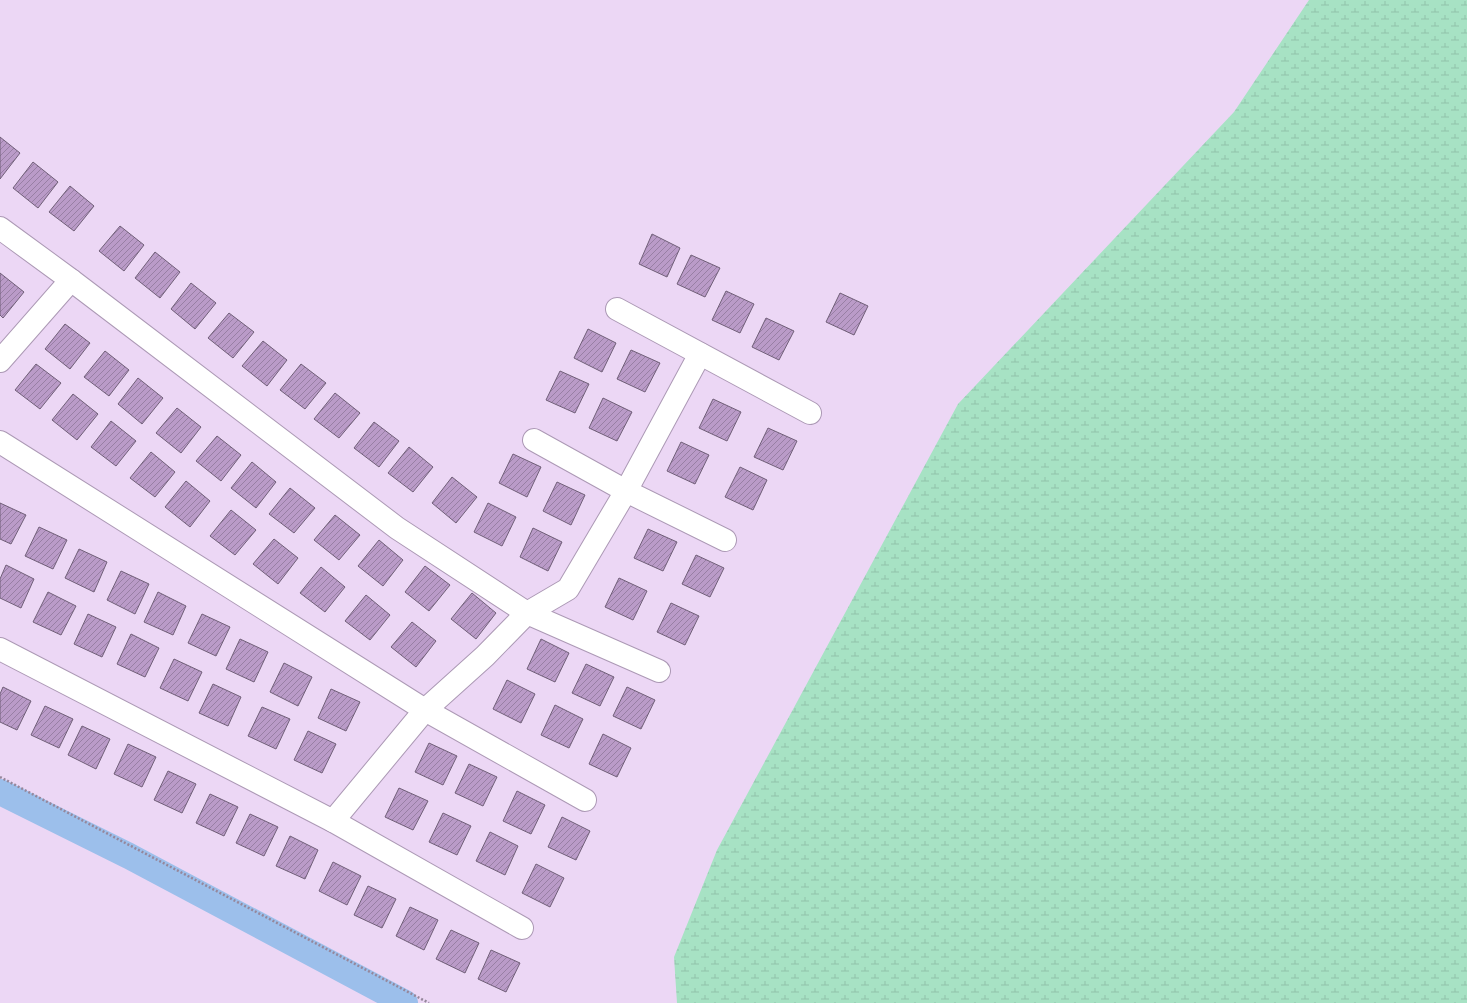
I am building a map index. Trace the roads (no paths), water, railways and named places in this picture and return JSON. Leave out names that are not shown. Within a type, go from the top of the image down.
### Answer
[{"type":"street","points":[[0,228],[71,280],[397,528],[527,613],[659,671]]},
{"type":"street","points":[[0,361],[71,280]]},
{"type":"street","points":[[617,309],[810,413]]},
{"type":"street","points":[[333,821],[426,710],[485,656],[527,613],[568,589],[626,491],[700,354]]},
{"type":"street","points":[[534,440],[626,491],[725,540]]},
{"type":"street","points":[[0,442],[426,710],[585,800]]},
{"type":"street","points":[[0,650],[333,821],[522,928]]},
{"type":"waterway","points":[[0,792],[129,856],[405,1003]]}]
